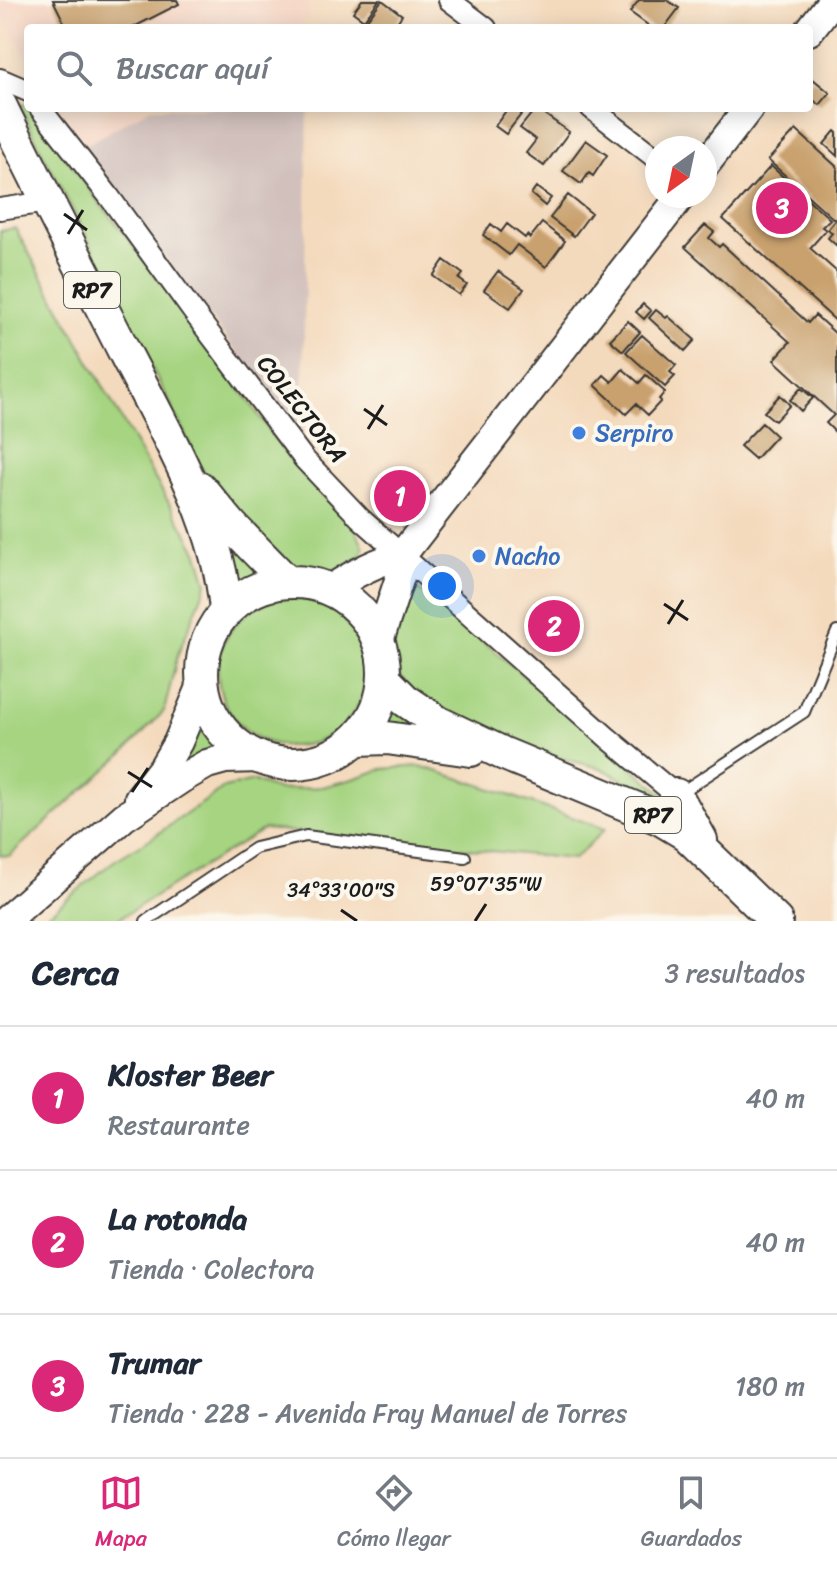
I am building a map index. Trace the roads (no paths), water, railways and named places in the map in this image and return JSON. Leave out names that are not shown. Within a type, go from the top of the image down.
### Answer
[{"type":"main road","points":[[813,26],[833,0]]},
{"type":"main road","name":"RP7","points":[[0,105],[187,474],[224,582],[226,610]]},
{"type":"main road","points":[[717,149],[746,112]]},
{"type":"main road","points":[[379,641],[400,577],[402,555],[672,208]]},
{"type":"main road","name":"RP7","points":[[187,474],[287,582]]},
{"type":"main road","points":[[331,589],[383,560],[402,555]]},
{"type":"main road","points":[[287,582],[309,583],[331,589],[351,602],[367,620],[379,641],[385,680],[381,701],[358,739],[322,760],[280,764],[260,758],[239,746],[221,729],[209,709],[202,685],[203,658],[211,632],[226,610],[260,587],[287,582]]},
{"type":"main road","name":"RP7","points":[[385,680],[405,700],[439,723],[502,753],[661,819],[686,834],[776,921]]},
{"type":"main road","points":[[124,817],[164,766],[189,719],[202,685]]},
{"type":"main road","name":"RP7","points":[[358,739],[387,738],[502,753]]},
{"type":"main road","points":[[5,921],[124,817],[181,779],[207,764],[225,759],[260,758]]},
{"type":"main road","points":[[676,795],[710,857]]},
{"type":"street","points":[[449,0],[481,24]]},
{"type":"street","points":[[0,79],[24,89]]},
{"type":"street","name":"COLECTORA","points":[[43,112],[304,459],[360,518],[676,795]]},
{"type":"street","points":[[596,112],[645,150]]},
{"type":"street","points":[[0,209],[47,202]]},
{"type":"lane","points":[[676,795],[804,712],[837,632]]},
{"type":"lane","points":[[146,921],[255,848],[306,836],[465,857]]},
{"type":"place","name":"Trumar","points":[[782,208]]},
{"type":"place","name":"Serpiro","points":[[579,433]]},
{"type":"place","name":"Kloster Beer","points":[[400,496]]},
{"type":"place","name":"Nacho","points":[[479,556]]},
{"type":"place","name":"La rotonda","points":[[554,626]]}]
